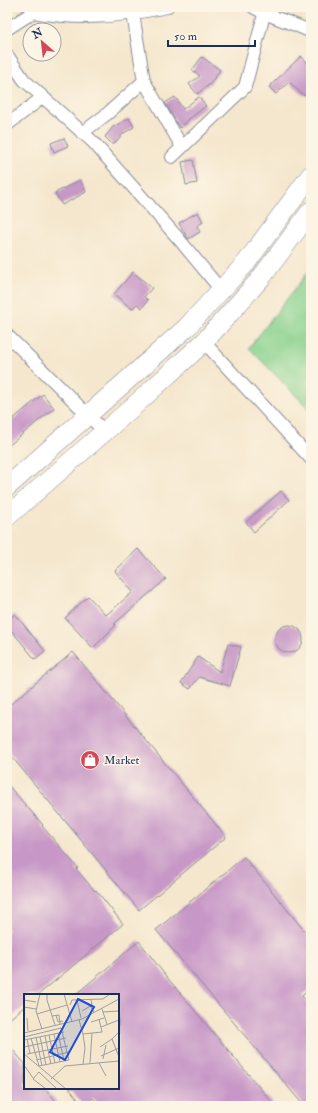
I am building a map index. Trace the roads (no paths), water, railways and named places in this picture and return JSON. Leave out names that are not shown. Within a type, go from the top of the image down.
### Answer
[{"type":"main road","points":[[7,487],[187,327],[246,263],[311,175]]},
{"type":"main road","points":[[7,517],[105,432],[204,342],[261,278],[311,211]]},
{"type":"street","points":[[7,29],[37,10],[56,16],[96,18],[133,14],[167,7]]},
{"type":"street","points":[[172,157],[245,87],[262,26],[261,9],[295,23],[311,32]]},
{"type":"street","points":[[133,14],[144,80],[182,147]]},
{"type":"street","points":[[7,55],[24,80],[93,142],[178,238],[221,290]]},
{"type":"street","points":[[82,133],[112,110],[144,80]]},
{"type":"street","points":[[7,125],[43,97]]},
{"type":"street","points":[[7,335],[105,432]]},
{"type":"street","points":[[204,342],[311,460]]},
{"type":"place","name":"Market","points":[[90,760]]}]
